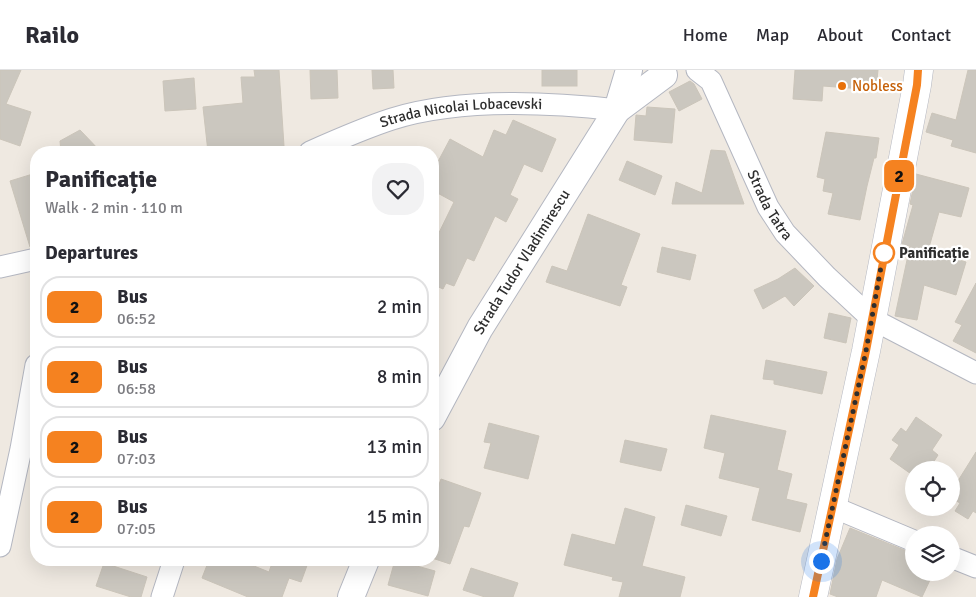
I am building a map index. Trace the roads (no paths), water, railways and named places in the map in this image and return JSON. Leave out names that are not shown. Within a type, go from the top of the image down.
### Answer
[{"type":"main road","points":[[813,597],[872,319],[917,85],[918,70]]},
{"type":"street","name":"Strada Tudor Vladimirescu","points":[[439,405],[480,328],[617,110],[629,70]]},
{"type":"street","name":"Strada Tatra","points":[[697,70],[711,81],[768,207],[785,233],[872,319],[976,373]]},
{"type":"street","name":"Strada Tudor Vladimirescu","points":[[617,110],[662,72]]},
{"type":"street","name":"Strada Nicolai Lobacevski","points":[[324,146],[393,119],[435,110],[507,104],[575,105],[617,110]]},
{"type":"street","points":[[0,267],[30,260]]},
{"type":"street","points":[[0,546],[30,399]]},
{"type":"street","points":[[833,507],[905,537]]},
{"type":"street","points":[[960,561],[976,567]]},
{"type":"street","points":[[162,597],[172,566]]},
{"type":"street","points":[[351,597],[364,566]]},
{"type":"place","name":"Nobless","points":[[842,86]]},
{"type":"place","name":"Panificație","points":[[884,253]]}]
